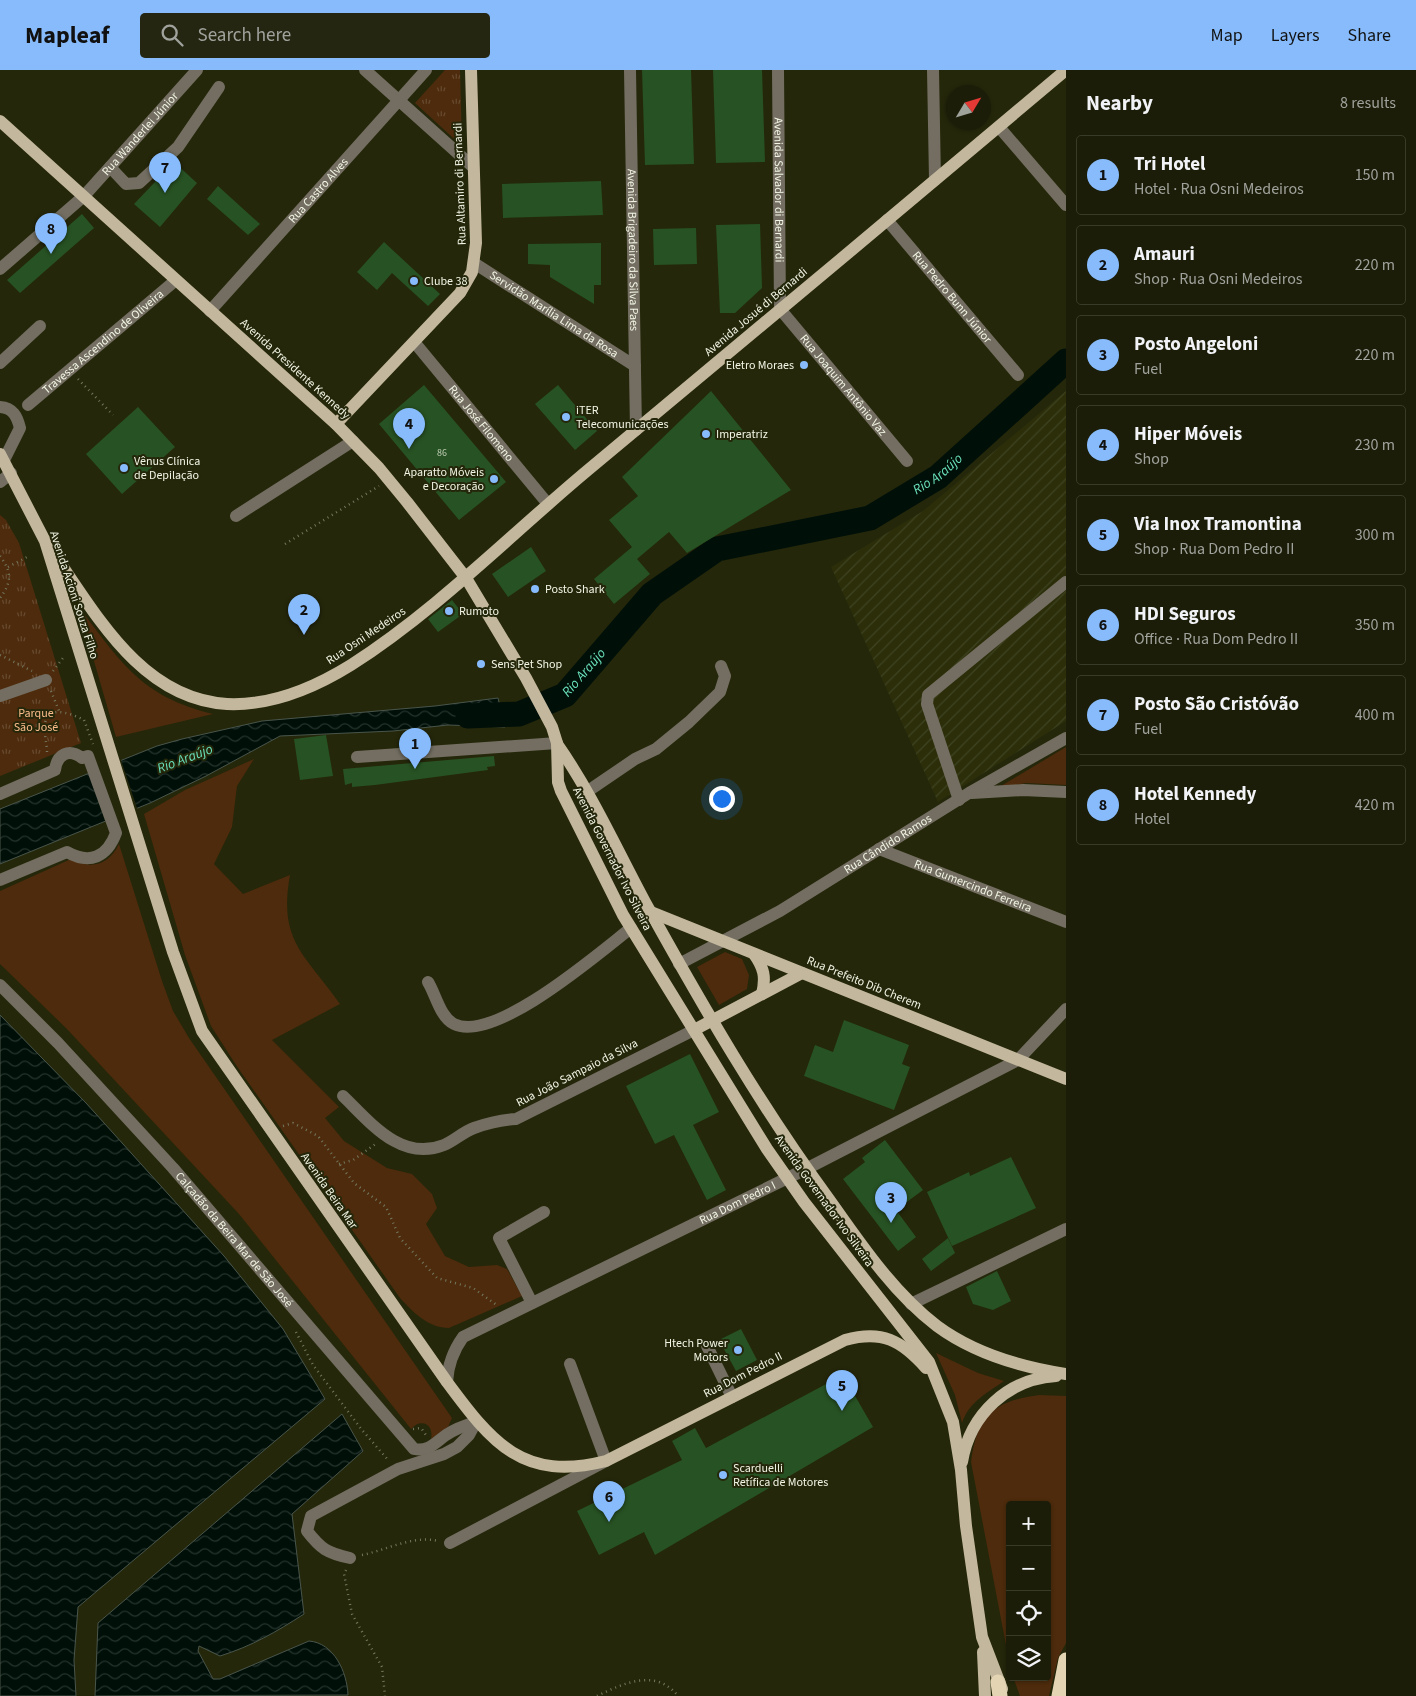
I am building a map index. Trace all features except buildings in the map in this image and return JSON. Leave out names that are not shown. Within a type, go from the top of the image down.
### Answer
[{"type":"highway","points":[[1059,1696],[1066,1660]]},
{"type":"main road","name":"Rua Altamiro di Bernardi","points":[[336,424],[415,343],[468,282],[474,263],[476,243],[472,166],[471,70]]},
{"type":"main road","name":"Avenida Josué di Bernardi","points":[[466,578],[548,504],[1066,70]]},
{"type":"main road","name":"Avenida Presidente Kennedy","points":[[0,121],[353,441],[388,480],[466,578],[526,678],[552,728]]},
{"type":"main road","name":"Avenida Acioni Souza Filho","points":[[2,457],[45,541],[133,828]]},
{"type":"main road","name":"Rua Osni Medeiros","points":[[45,541],[112,635],[134,662],[160,682],[184,694],[204,701],[227,704],[251,704],[275,699],[322,682],[394,635],[466,578]]},
{"type":"main road","name":"Avenida Governador Ivo Silveira","points":[[552,728],[557,743],[588,791],[651,912],[712,1020],[806,1169],[852,1232],[911,1304],[939,1327],[969,1345],[1002,1360],[1036,1370],[1066,1375]]},
{"type":"main road","name":"Avenida Governador Ivo Silveira","points":[[557,743],[560,791],[631,928],[787,1177],[887,1310],[929,1362],[953,1422],[961,1470],[982,1637],[1001,1692]]},
{"type":"main road","name":"Avenida Beira Mar","points":[[133,828],[173,952],[202,1031],[476,1422],[506,1450],[545,1466],[565,1468],[586,1466],[606,1461]]},
{"type":"main road","name":"Rua Prefeito Dib Cherem","points":[[651,912],[1066,1080]]},
{"type":"main road","points":[[754,954],[762,966],[765,980],[762,994]]},
{"type":"main road","points":[[694,1030],[802,973]]},
{"type":"main road","name":"Rua Dom Pedro II","points":[[606,1461],[824,1349],[862,1336],[889,1338],[907,1349],[937,1381]]},
{"type":"main road","points":[[961,1470],[964,1450],[971,1432],[982,1414],[996,1400],[1012,1388],[1031,1380],[1066,1375]]},
{"type":"main road","points":[[982,1637],[985,1696]]},
{"type":"street","name":"Rua Wanderlei Júnior","points":[[0,269],[84,196],[197,70]]},
{"type":"street","points":[[365,70],[472,166]]},
{"type":"street","name":"Rua Castro Alves","points":[[210,311],[426,70]]},
{"type":"street","name":"Avenida Brigadeiro da Silva Paes","points":[[630,70],[636,430]]},
{"type":"street","name":"Avenida Salvador di Bernardi","points":[[778,70],[780,309]]},
{"type":"street","points":[[933,70],[935,180]]},
{"type":"street","points":[[110,167],[126,184],[139,183],[178,147],[219,87]]},
{"type":"street","points":[[999,127],[1066,205]]},
{"type":"street","name":"Rua Pedro Bunn Júnior","points":[[887,220],[1018,374]]},
{"type":"street","name":"Servidão Marília Lima da Rosa","points":[[474,263],[635,366]]},
{"type":"street","name":"Travessa Ascendino de Oliveira","points":[[28,405],[176,280]]},
{"type":"street","name":"Rua Joaquim Antônio Vaz","points":[[780,309],[907,461]]},
{"type":"street","points":[[0,363],[40,326]]},
{"type":"street","name":"Rua José Filomeno","points":[[415,343],[548,504]]},
{"type":"street","points":[[0,407],[9,409],[16,415],[20,428],[2,457]]},
{"type":"street","points":[[236,516],[353,441]]},
{"type":"street","points":[[0,482],[11,473]]},
{"type":"street","points":[[1066,582],[928,695],[927,704],[964,796],[1066,738]]},
{"type":"street","points":[[588,791],[635,759],[656,749],[689,722],[720,692],[725,676],[721,666]]},
{"type":"street","points":[[0,696],[46,680]]},
{"type":"street","points":[[357,757],[557,743]]},
{"type":"street","points":[[0,794],[55,770],[58,758],[64,754],[71,752],[82,758],[90,751],[116,833],[112,846],[96,858],[76,857],[67,852],[0,880]]},
{"type":"street","name":"Rua Cândido Ramos","points":[[680,964],[780,911],[964,796],[1023,790],[1066,792]]},
{"type":"street","name":"Rua Gumercindo Ferreira","points":[[880,849],[1066,922]]},
{"type":"street","points":[[428,982],[444,1015],[454,1024],[472,1026],[500,1019],[538,1000],[631,928]]},
{"type":"street","name":"Calçadão da Beira Mar de São José","points":[[0,985],[58,1043],[173,1168],[414,1449],[421,1451],[428,1448],[453,1431],[476,1422]]},
{"type":"street","name":"Rua Dom Pedro I","points":[[447,1382],[451,1358],[463,1337],[806,1169],[1018,1060],[1066,1009]]},
{"type":"street","name":"Rua João Sampaio da Silva","points":[[343,1096],[384,1136],[402,1146],[426,1150],[444,1145],[473,1128],[498,1120],[516,1119],[694,1030]]},
{"type":"street","points":[[532,1303],[499,1238],[544,1212]]},
{"type":"street","points":[[911,1304],[1066,1229]]},
{"type":"street","points":[[707,1346],[732,1397]]},
{"type":"street","points":[[570,1364],[606,1461]]},
{"type":"street","points":[[350,1558],[332,1554],[320,1548],[307,1531],[311,1516],[398,1469],[444,1454],[456,1447],[469,1435],[476,1422]]},
{"type":"street","name":"Rua Dom Pedro II","points":[[450,1543],[606,1461]]},
{"type":"street","points":[[557,1487],[563,1478],[565,1468]]},
{"type":"path","points":[[70,370],[113,414]]},
{"type":"path","points":[[285,544],[388,480]]},
{"type":"path","points":[[0,556],[8,567],[10,578],[6,590],[0,598]]},
{"type":"path","points":[[8,567],[29,556]]},
{"type":"path","points":[[0,654],[24,665],[46,680],[59,711]]},
{"type":"path","points":[[46,680],[63,658]]},
{"type":"path","points":[[42,759],[48,751],[45,722],[50,715],[59,711],[67,711],[84,720],[90,751]]},
{"type":"path","points":[[270,1130],[293,1123],[318,1136],[354,1183],[386,1207],[400,1238],[437,1278],[474,1288],[494,1302],[507,1315]]},
{"type":"path","points":[[339,1164],[353,1160],[384,1136]]},
{"type":"path","points":[[291,1325],[313,1365],[362,1430],[398,1469]]},
{"type":"path","points":[[385,1696],[382,1667],[352,1614],[344,1574],[350,1558],[375,1553],[392,1545],[428,1538],[450,1543]]},
{"type":"path","points":[[597,1696],[635,1681],[652,1679],[671,1688],[678,1696]]},
{"type":"shaded area","points":[[1066,391],[1066,721],[938,802],[831,567],[923,511]]},
{"type":"green space","points":[[445,70],[460,70],[462,146],[415,103]]},
{"type":"green space","name":"Parque São José","points":[[0,515],[6,520],[19,543],[81,743],[0,776]]},
{"type":"green space","points":[[78,606],[120,660],[150,687],[188,706],[213,714],[116,737]]},
{"type":"green space","points":[[1066,747],[1066,785],[1026,783],[996,789]]},
{"type":"green space","points":[[254,759],[237,786],[232,827],[214,864],[243,894],[290,875],[287,898],[291,932],[297,946],[340,1004],[272,1040],[339,1107],[325,1118],[344,1141],[387,1168],[412,1174],[432,1194],[437,1208],[426,1224],[445,1256],[469,1267],[497,1265],[507,1269],[522,1296],[449,1328],[428,1322],[416,1314],[400,1298],[236,1065],[211,1026],[185,955],[144,814],[185,790]]},
{"type":"green space","points":[[119,844],[173,1011],[189,1038],[452,1418],[448,1427],[431,1439],[431,1430],[426,1424],[419,1424],[411,1429],[239,1214],[66,1028],[0,964],[0,891],[71,859],[86,864],[99,864],[110,857]]},
{"type":"green space","points":[[725,952],[742,959],[749,975],[747,989],[719,1005],[697,967]]},
{"type":"green space","points":[[936,1353],[978,1373],[1004,1381],[985,1394],[969,1409],[962,1423],[955,1395]]},
{"type":"green space","points":[[1039,1395],[1066,1396],[1066,1643],[1058,1658],[1049,1696],[1020,1696],[1014,1681],[1051,1681],[1051,1501],[1006,1501],[1006,1645],[971,1462],[974,1446],[983,1422],[999,1407],[1023,1398]]},
{"type":"water","points":[[498,698],[505,727],[448,725],[393,731],[280,736],[206,776],[150,803],[0,864],[0,809],[157,746],[262,721],[435,706]]},
{"type":"water","points":[[0,1015],[86,1103],[224,1256],[283,1329],[325,1399],[78,1607],[74,1660],[76,1696],[0,1696]]},
{"type":"water","points":[[342,1414],[363,1451],[292,1514],[304,1614],[264,1638],[232,1652],[220,1656],[199,1646],[198,1651],[213,1679],[220,1679],[309,1641],[318,1643],[326,1647],[338,1660],[345,1677],[348,1695],[95,1696],[98,1623]]},
{"type":"pier","points":[[120,757],[138,811],[106,824],[88,770]]},
{"type":"waterway","name":"Rio Araújo","points":[[468,716],[519,714],[565,695],[652,594],[717,549],[870,518],[938,477],[1066,361]]},
{"type":"place","name":"Posto São Cristóvão","points":[[165,193]]},
{"type":"place","name":"Hotel Kennedy","points":[[51,254]]},
{"type":"place","name":"Clube 38","points":[[414,281]]},
{"type":"place","name":"Eletro Moraes","points":[[804,365]]},
{"type":"place","name":"iTER Telecomunicações","points":[[566,417]]},
{"type":"place","name":"Imperatriz","points":[[706,434]]},
{"type":"place","name":"Hiper Móveis","points":[[409,449]]},
{"type":"place","name":"Vênus Clínica de Depilação","points":[[124,468]]},
{"type":"place","name":"Aparatto Móveis e Decoração","points":[[494,479]]},
{"type":"place","name":"Posto Shark","points":[[535,589]]},
{"type":"place","name":"Rumoto","points":[[449,611]]},
{"type":"place","name":"Amauri","points":[[304,635]]},
{"type":"place","name":"Sens Pet Shop","points":[[481,664]]},
{"type":"place","name":"Tri Hotel","points":[[415,769]]},
{"type":"place","name":"Posto Angeloni","points":[[891,1223]]},
{"type":"place","name":"Htech Power Motors","points":[[738,1350]]},
{"type":"place","name":"Via Inox Tramontina","points":[[842,1411]]},
{"type":"place","name":"Scarduelli Retífica de Motores","points":[[723,1475]]},
{"type":"place","name":"HDI Seguros","points":[[609,1522]]}]
